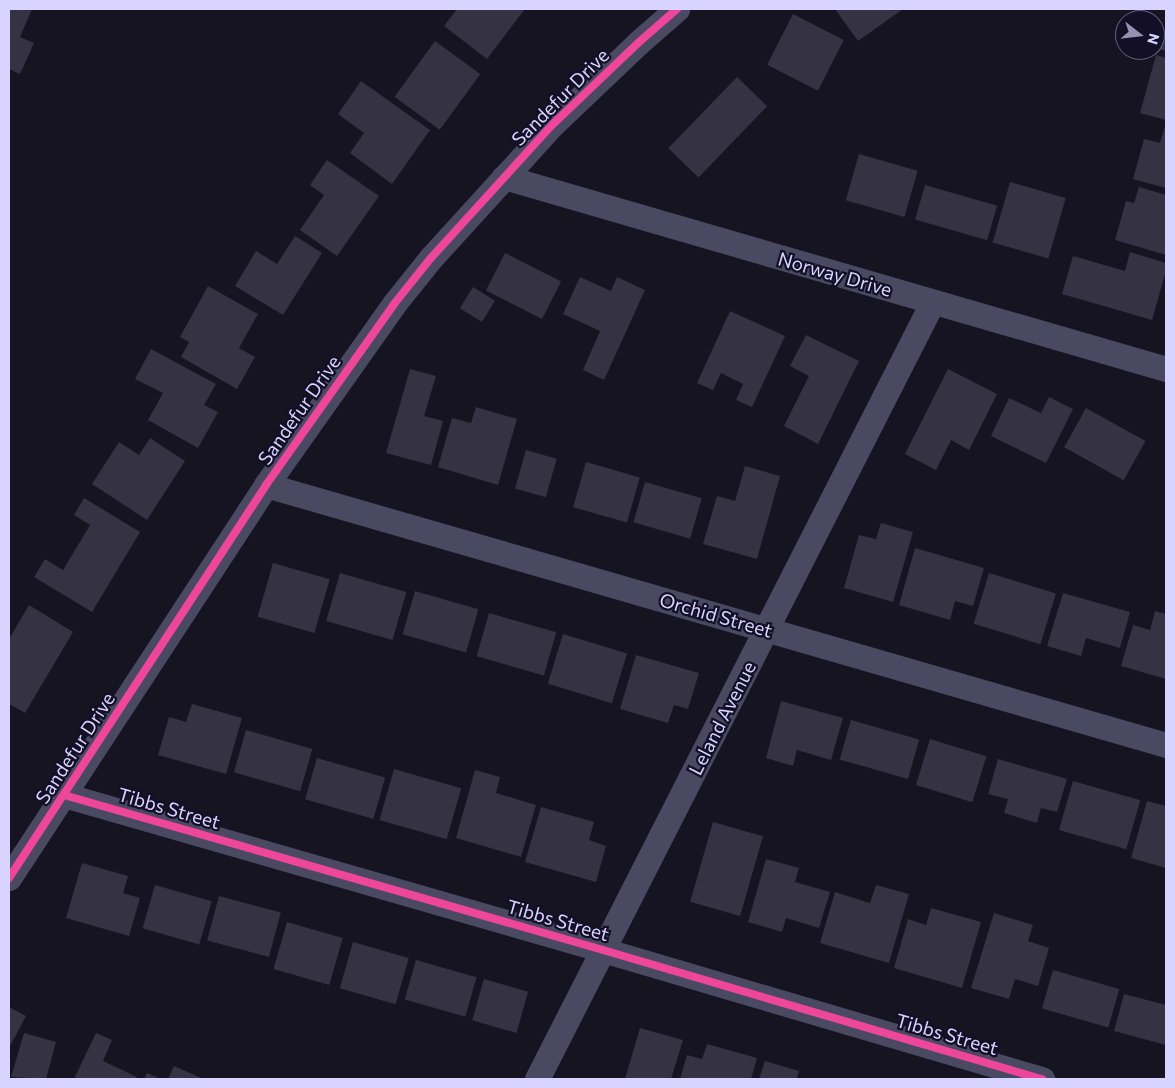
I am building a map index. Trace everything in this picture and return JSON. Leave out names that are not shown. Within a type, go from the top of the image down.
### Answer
[{"type":"street","name":"Sandefur Drive","points":[[9,878],[266,485],[394,304],[430,259],[552,125],[638,43],[677,9]]},
{"type":"street","name":"Norway Drive","points":[[504,177],[932,303],[1166,369]]},
{"type":"street","name":"Leland Avenue","points":[[537,1079],[932,303]]},
{"type":"street","name":"Orchid Street","points":[[266,485],[1166,745]]},
{"type":"street","name":"Tibbs Street","points":[[64,794],[1042,1079]]},
{"type":"building","points":[[9,9],[32,9],[20,37],[34,43],[20,74],[9,69]]},
{"type":"building","points":[[457,9],[525,9],[487,59],[444,26]]},
{"type":"building","points":[[835,9],[903,9],[858,41]]},
{"type":"building","points":[[793,14],[844,40],[818,91],[767,65]]},
{"type":"building","points":[[1165,31],[1166,31],[1165,51]]},
{"type":"building","points":[[435,41],[480,74],[440,130],[394,97]]},
{"type":"building","points":[[1166,58],[1166,120],[1140,113],[1155,60],[1165,60]]},
{"type":"building","points":[[737,77],[767,106],[698,177],[668,148]]},
{"type":"building","points":[[361,81],[430,130],[392,184],[350,153],[364,133],[338,114]]},
{"type":"building","points":[[1166,123],[1166,188],[1133,179],[1144,139],[1160,143]]},
{"type":"building","points":[[859,154],[918,171],[904,217],[846,200]]},
{"type":"building","points":[[327,160],[379,196],[337,256],[300,230],[324,195],[310,185]]},
{"type":"building","points":[[1010,182],[1066,198],[1048,259],[993,243]]},
{"type":"building","points":[[925,185],[997,206],[987,240],[915,220]]},
{"type":"building","points":[[1139,187],[1166,195],[1166,255],[1115,240],[1126,201],[1134,203]]},
{"type":"building","points":[[295,236],[322,253],[283,315],[235,286],[256,251],[277,264]]},
{"type":"building","points":[[1130,252],[1166,263],[1166,271],[1152,320],[1062,294],[1073,256],[1125,271]]},
{"type":"building","points":[[505,253],[561,282],[542,319],[486,290]]},
{"type":"building","points":[[580,277],[611,291],[617,277],[645,290],[604,380],[583,370],[600,331],[563,314]]},
{"type":"building","points":[[208,286],[258,314],[239,348],[255,357],[237,389],[181,357],[189,342],[180,337]]},
{"type":"building","points":[[473,287],[495,301],[482,322],[460,308]]},
{"type":"building","points":[[730,311],[785,336],[752,407],[736,400],[743,384],[721,373],[713,390],[697,383]]},
{"type":"building","points":[[806,335],[859,361],[818,444],[784,426],[809,376],[790,366]]},
{"type":"building","points":[[151,349],[216,384],[204,405],[218,412],[198,448],[148,420],[163,393],[135,379]]},
{"type":"building","points":[[410,369],[436,376],[424,416],[443,421],[431,465],[386,453]]},
{"type":"building","points":[[948,369],[997,394],[969,450],[951,440],[936,470],[905,454]]},
{"type":"building","points":[[1049,397],[1073,409],[1046,463],[991,436],[1009,398],[1041,413]]},
{"type":"building","points":[[476,407],[517,419],[498,485],[438,467],[452,418],[471,423]]},
{"type":"building","points":[[1086,408],[1145,441],[1124,480],[1064,447]]},
{"type":"building","points":[[150,438],[185,461],[147,520],[92,484],[119,442],[139,455]]},
{"type":"building","points":[[526,450],[557,459],[546,497],[515,488]]},
{"type":"building","points":[[586,462],[640,477],[627,523],[573,507]]},
{"type":"building","points":[[745,466],[780,476],[757,559],[703,544],[717,496],[735,501]]},
{"type":"building","points":[[645,482],[702,498],[690,539],[633,522]]},
{"type":"building","points":[[84,498],[140,532],[92,612],[34,577],[45,559],[63,570],[90,525],[74,515]]},
{"type":"building","points":[[881,523],[913,532],[893,602],[844,588],[859,535],[876,539]]},
{"type":"building","points":[[915,548],[984,568],[973,606],[955,601],[950,620],[899,605]]},
{"type":"building","points":[[273,563],[330,579],[314,633],[258,617]]},
{"type":"building","points":[[340,573],[406,592],[393,640],[326,621]]},
{"type":"building","points":[[989,573],[1056,593],[1040,644],[974,624]]},
{"type":"building","points":[[415,591],[478,609],[466,652],[403,634]]},
{"type":"building","points":[[1063,593],[1130,612],[1120,648],[1086,638],[1081,656],[1047,646]]},
{"type":"building","points":[[29,605],[73,632],[25,713],[9,704],[9,639]]},
{"type":"building","points":[[1155,611],[1166,614],[1166,679],[1121,666],[1133,625],[1150,630]]},
{"type":"building","points":[[489,613],[556,632],[544,676],[477,656]]},
{"type":"building","points":[[563,634],[627,654],[612,703],[548,684]]},
{"type":"building","points":[[636,655],[699,673],[688,709],[674,705],[668,723],[620,709]]},
{"type":"building","points":[[781,701],[843,718],[831,760],[797,750],[793,766],[766,758]]},
{"type":"building","points":[[192,704],[242,718],[226,774],[158,755],[169,717],[186,722]]},
{"type":"building","points":[[851,720],[919,740],[908,779],[840,759]]},
{"type":"building","points":[[246,730],[312,749],[300,791],[234,772]]},
{"type":"building","points":[[930,739],[986,756],[972,802],[916,785]]},
{"type":"building","points":[[317,758],[385,778],[373,819],[305,799]]},
{"type":"building","points":[[998,759],[1067,779],[1057,812],[1041,808],[1037,823],[1004,813],[1008,799],[988,794]]},
{"type":"building","points":[[394,769],[461,788],[447,839],[379,820]]},
{"type":"building","points":[[475,770],[500,777],[496,793],[536,805],[521,857],[456,838]]},
{"type":"building","points":[[1073,781],[1140,800],[1126,849],[1059,830]]},
{"type":"building","points":[[1147,801],[1166,806],[1166,868],[1131,858]]},
{"type":"building","points":[[541,807],[594,822],[589,840],[606,846],[596,882],[525,862]]},
{"type":"building","points":[[713,822],[763,836],[740,916],[690,902]]},
{"type":"building","points":[[766,859],[799,868],[795,882],[830,892],[819,928],[786,918],[782,932],[748,922]]},
{"type":"building","points":[[82,863],[128,876],[123,893],[140,898],[129,936],[66,918]]},
{"type":"building","points":[[155,885],[212,901],[199,945],[143,928]]},
{"type":"building","points":[[876,885],[909,894],[889,963],[820,943],[835,892],[870,903]]},
{"type":"building","points":[[219,896],[281,913],[269,957],[207,940]]},
{"type":"building","points":[[931,908],[981,922],[962,988],[894,968],[908,919],[926,925]]},
{"type":"building","points":[[994,913],[1033,925],[1028,941],[1049,948],[1038,986],[1015,979],[1009,999],[971,988]]},
{"type":"building","points":[[287,922],[343,938],[329,985],[273,969]]},
{"type":"building","points":[[353,942],[409,958],[396,1004],[340,988]]},
{"type":"building","points":[[416,960],[477,977],[465,1017],[405,999]]},
{"type":"building","points":[[1053,970],[1119,989],[1108,1027],[1042,1008]]},
{"type":"building","points":[[484,979],[528,992],[516,1033],[472,1020]]},
{"type":"building","points":[[1124,994],[1166,1005],[1166,1045],[1114,1031]]},
{"type":"building","points":[[9,1007],[26,1016],[9,1048]]},
{"type":"building","points":[[640,1028],[683,1040],[671,1079],[625,1079]]},
{"type":"building","points":[[24,1033],[56,1042],[46,1079],[11,1077]]},
{"type":"building","points":[[96,1033],[112,1040],[103,1061],[137,1077],[136,1079],[74,1079]]},
{"type":"building","points":[[707,1044],[757,1058],[751,1079],[680,1079],[687,1055],[702,1059]]},
{"type":"building","points":[[765,1061],[799,1071],[797,1079],[759,1079]]},
{"type":"building","points":[[174,1066],[204,1079],[168,1079]]},
{"type":"building","points":[[147,1073],[161,1079],[144,1079]]},
{"type":"cycle path","points":[[9,878],[266,485],[394,304],[430,259],[552,125],[638,43],[677,9]]},
{"type":"cycle path","points":[[64,795],[1042,1079]]}]
